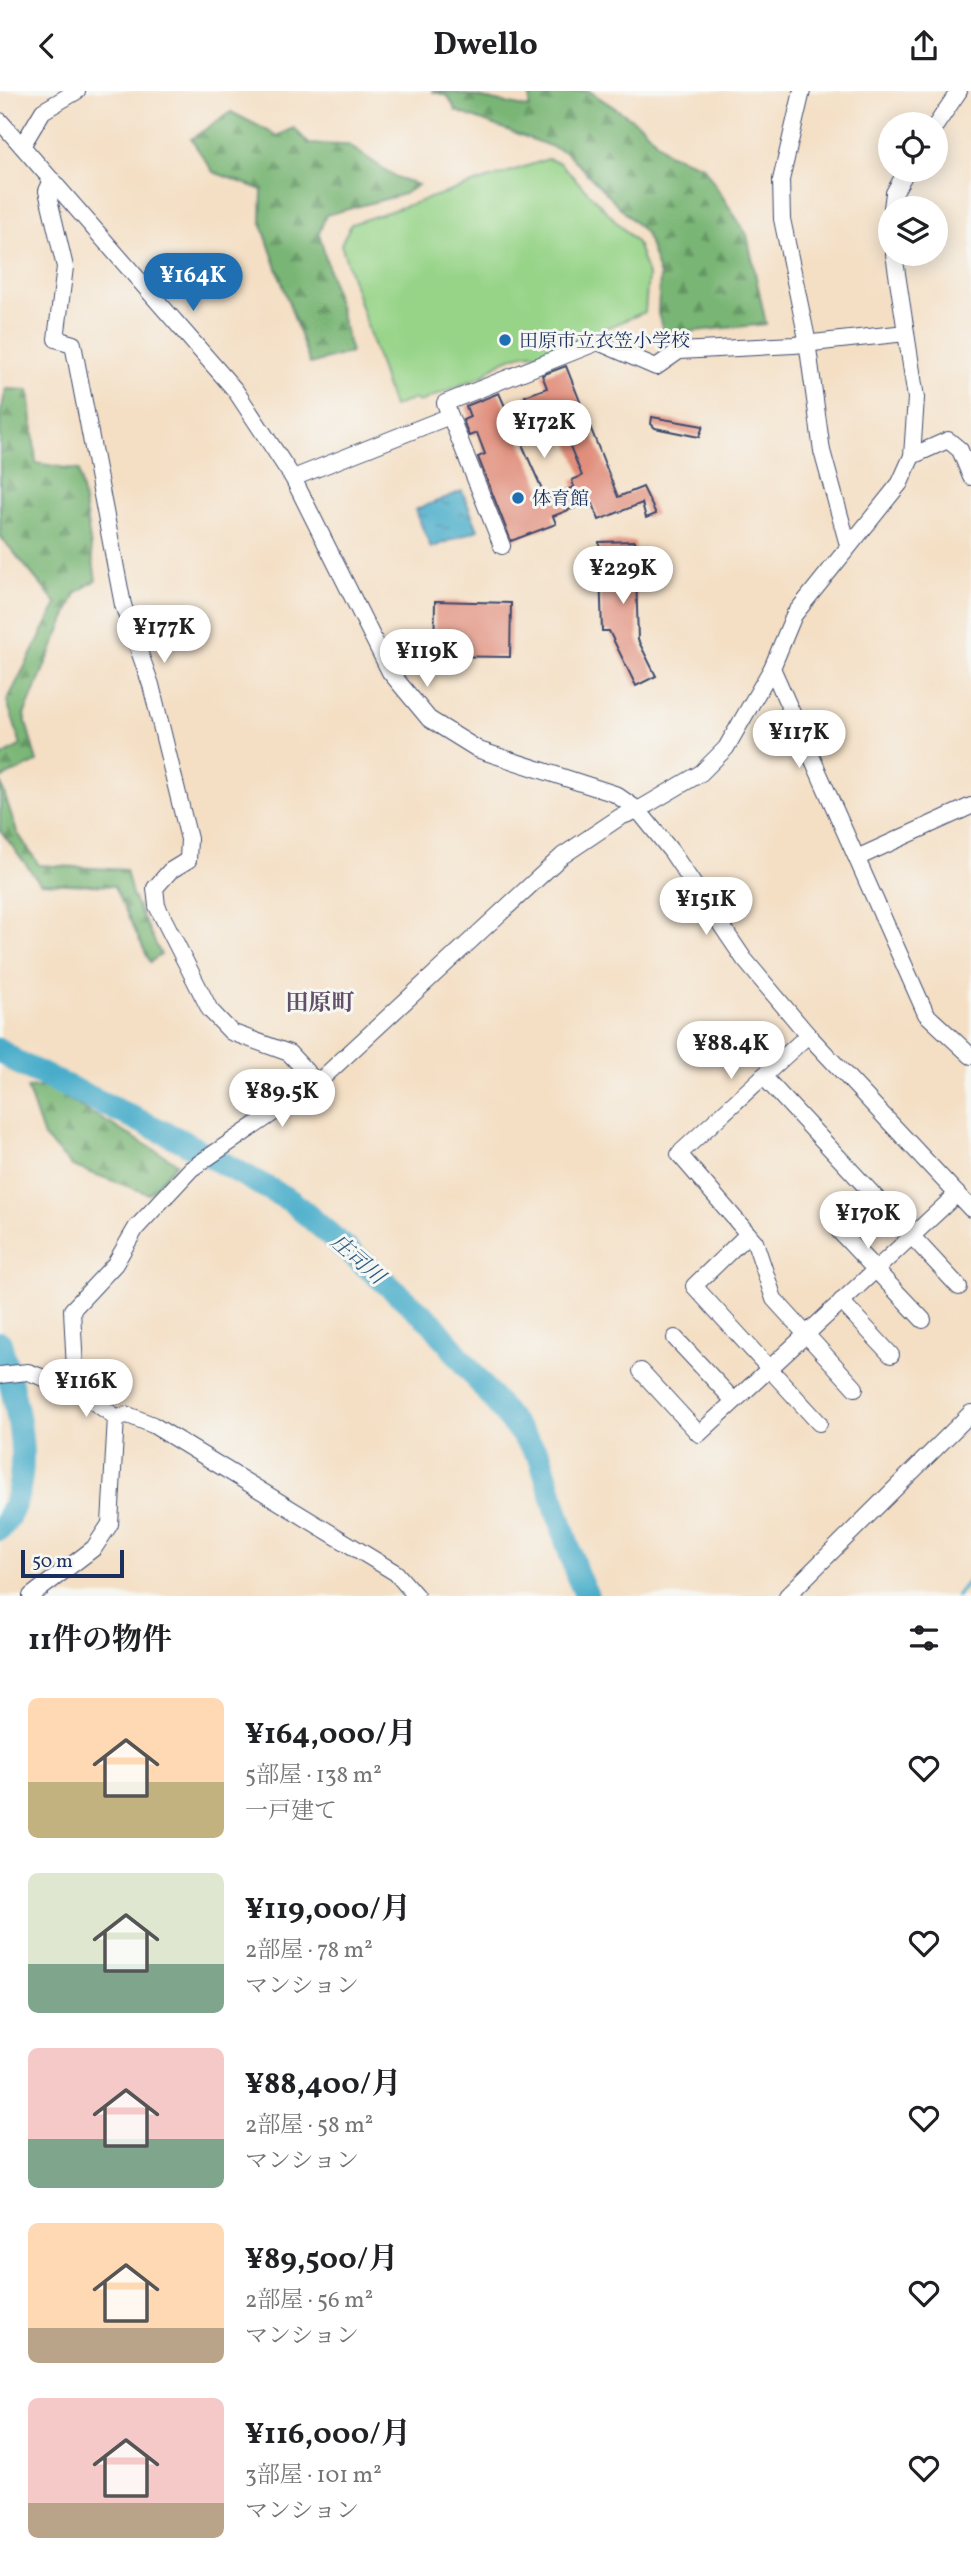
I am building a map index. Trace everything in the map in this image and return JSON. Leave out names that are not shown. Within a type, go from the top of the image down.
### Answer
[{"type":"street","points":[[22,146],[43,111],[77,91]]},
{"type":"street","points":[[802,91],[781,180],[782,219],[806,344],[822,451],[848,545]]},
{"type":"street","points":[[945,112],[959,91]]},
{"type":"street","points":[[0,121],[235,390],[293,478],[390,672],[429,719],[479,750],[615,794],[638,810],[671,851],[744,959],[808,1035],[971,1209]]},
{"type":"street","points":[[52,180],[47,191],[65,267],[56,339],[73,344],[123,605],[151,685],[189,839],[188,860],[170,871],[155,888],[157,906],[211,1010],[231,1033],[289,1053],[317,1083]]},
{"type":"street","points":[[76,1390],[72,1311],[115,1264],[136,1228],[191,1169],[317,1083],[562,856],[620,817],[638,810],[701,773],[718,756],[772,668],[794,615],[900,483],[912,456],[916,398],[896,266]]},
{"type":"street","points":[[502,547],[445,404],[598,342],[656,367],[679,351],[806,344],[906,333]]},
{"type":"street","points":[[293,478],[450,416]]},
{"type":"street","points":[[912,456],[948,440],[960,450],[971,477]]},
{"type":"street","points":[[772,668],[859,857],[926,1014],[971,1056]]},
{"type":"street","points":[[859,857],[971,806]]},
{"type":"street","points":[[808,1035],[679,1154],[755,1242],[774,1299],[855,1388]]},
{"type":"street","points":[[763,1076],[959,1287]]},
{"type":"street","points":[[641,1371],[699,1434],[957,1194]]},
{"type":"street","points":[[839,1231],[923,1320]]},
{"type":"street","points":[[748,1234],[694,1286],[819,1423]]},
{"type":"street","points":[[841,1301],[891,1355]]},
{"type":"street","points":[[675,1338],[734,1401]]},
{"type":"street","points":[[0,1375],[28,1372],[76,1390],[116,1417],[128,1415],[153,1425],[396,1573],[416,1596]]},
{"type":"street","points":[[787,1596],[971,1413]]},
{"type":"street","points":[[31,1596],[94,1548],[110,1524],[116,1417]]},
{"type":"green space","points":[[431,91],[467,95],[529,108],[531,91],[589,91],[641,125],[667,153],[703,166],[747,235],[766,324],[664,334],[658,314],[660,276],[646,234],[566,152],[456,111],[448,96]]},
{"type":"green space","points":[[231,112],[278,136],[294,128],[309,144],[348,145],[396,177],[418,185],[404,194],[326,215],[319,233],[351,352],[310,364],[261,222],[262,190],[213,172],[191,139]]},
{"type":"green space","points":[[548,159],[560,163],[637,243],[648,275],[645,312],[541,355],[527,354],[511,358],[485,375],[420,402],[413,399],[393,407],[341,244],[351,224]]},
{"type":"green space","points":[[6,389],[29,390],[36,463],[79,470],[96,580],[76,593],[24,715],[37,762],[0,779],[0,757],[21,745],[7,701],[57,604],[0,536],[0,416]]},
{"type":"green space","points":[[0,781],[17,832],[39,865],[126,870],[132,895],[161,955],[150,962],[114,886],[40,883],[0,830]]},
{"type":"green space","points":[[47,1087],[177,1163],[149,1194],[72,1166],[44,1137],[27,1088]]},
{"type":"water","points":[[462,491],[478,530],[431,548],[415,510]]},
{"type":"building","points":[[566,366],[618,497],[643,487],[656,514],[646,518],[642,503],[599,520],[592,501],[553,516],[556,524],[511,541],[478,457],[485,454],[477,433],[469,436],[463,420],[470,417],[466,406],[499,393],[546,498],[574,487],[572,480],[582,476],[561,424],[539,432],[525,396],[547,388],[542,375]]},
{"type":"building","points":[[652,417],[703,426],[699,437],[655,428],[651,424]]},
{"type":"building","points":[[635,541],[638,640],[656,676],[636,686],[609,631],[602,631],[599,542]]},
{"type":"building","points":[[435,601],[511,603],[510,657],[434,656]]},
{"type":"waterway","name":"庄司川","points":[[0,1050],[16,1062],[182,1141],[291,1201],[432,1323],[540,1457],[577,1575],[587,1596]]},
{"type":"waterway","points":[[0,1343],[17,1413],[22,1463],[19,1487],[12,1509],[0,1529]]},
{"type":"waterway","points":[[957,1596],[971,1578]]},
{"type":"place","name":"田原市立衣笠小学校","points":[[505,340]]},
{"type":"place","name":"体育館","points":[[518,498]]},
{"type":"district","name":"田原町","points":[[320,1002]]}]
